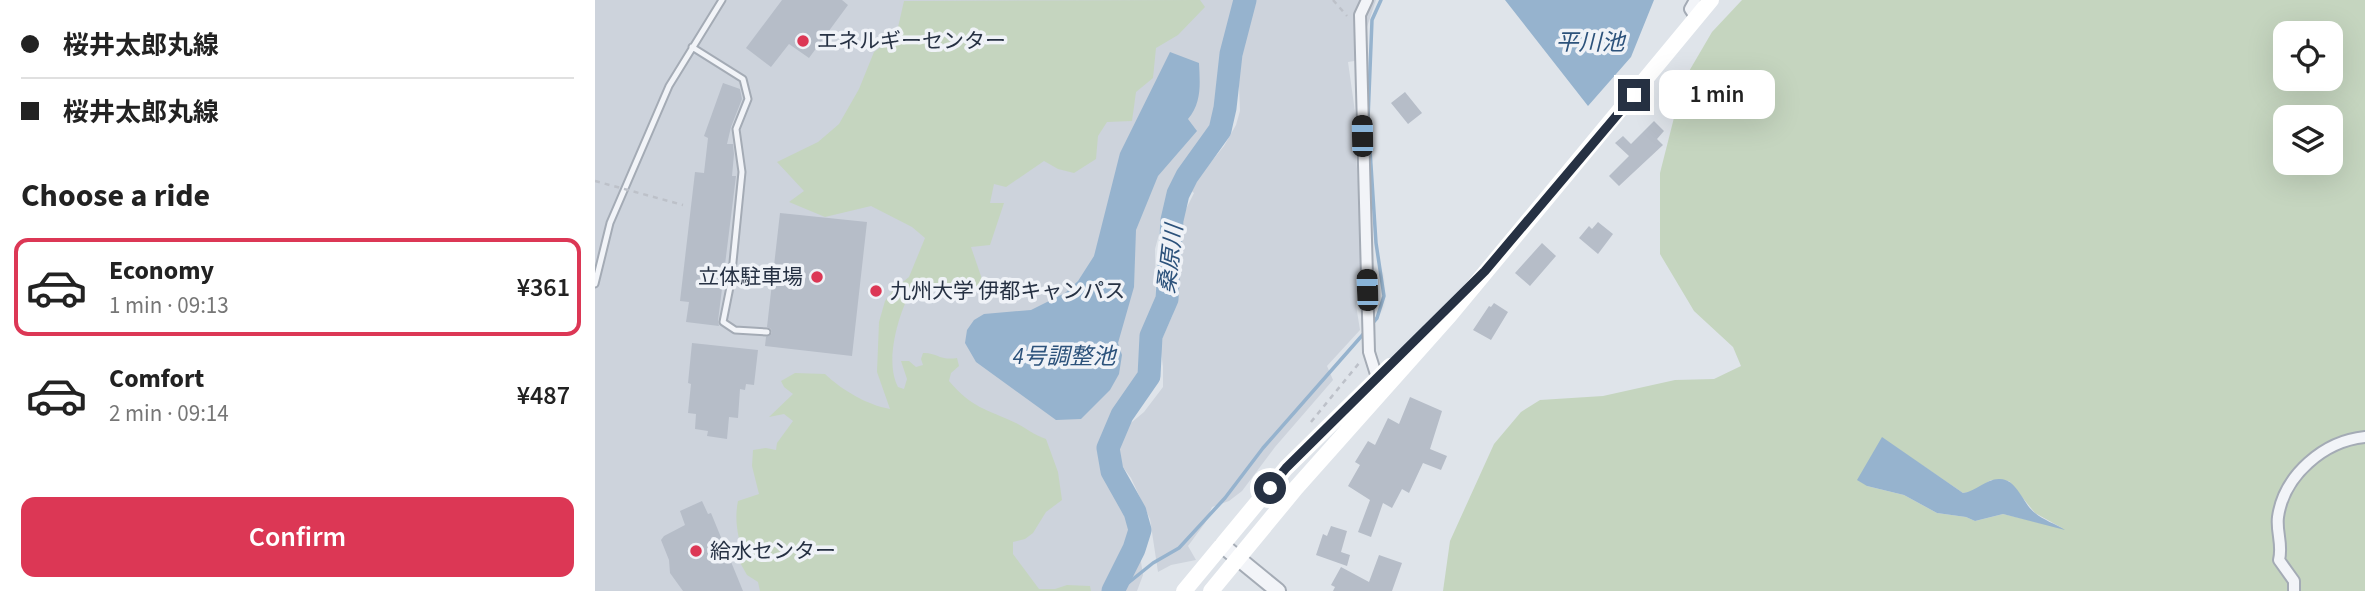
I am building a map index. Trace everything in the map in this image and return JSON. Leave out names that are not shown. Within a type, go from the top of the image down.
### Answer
[{"type":"main road","points":[[1184,591],[1286,468],[1379,385],[1450,315],[1711,0]]},
{"type":"main road","points":[[1211,591],[1379,385]]},
{"type":"street","points":[[1367,0],[1360,15],[1369,352],[1379,385]]},
{"type":"street","points":[[1695,0],[1690,9],[1696,18]]},
{"type":"street","points":[[2294,591],[2294,581],[2279,560],[2279,512],[2290,481],[2325,449],[2353,438],[2365,437]]},
{"type":"street","points":[[1223,546],[1278,591]]},
{"type":"lane","points":[[595,284],[610,223],[669,86],[722,0]]},
{"type":"lane","points":[[692,47],[743,79],[748,100],[736,129],[742,172],[731,282],[723,322],[735,330],[767,332]]},
{"type":"lane","points":[[595,247],[604,249]]},
{"type":"path","points":[[595,181],[683,205]]},
{"type":"shaded area","name":"九州大学 伊都キャンパス","points":[[595,0],[1239,0],[1229,58],[1231,96],[1227,121],[1210,148],[1183,180],[1164,216],[1155,249],[1156,300],[1153,315],[1141,341],[1144,380],[1108,424],[1101,445],[1103,468],[1123,494],[1136,529],[1143,575],[1137,591],[595,591]]},
{"type":"shaded area","name":"九州大学 伊都キャンパス","points":[[1253,0],[1376,0],[1367,27],[1361,60],[1348,62],[1356,119],[1361,272],[1356,305],[1360,330],[1327,366],[1333,380],[1275,447],[1242,491],[1229,501],[1212,507],[1205,523],[1188,546],[1196,560],[1171,565],[1158,572],[1150,519],[1131,478],[1120,463],[1119,450],[1126,427],[1144,412],[1163,387],[1160,343],[1173,314],[1179,223],[1194,193],[1189,189],[1224,146],[1236,125],[1240,111],[1240,38]]},
{"type":"green space","points":[[1200,0],[1205,7],[1178,35],[1156,48],[1153,78],[1136,92],[1132,121],[1107,122],[1098,136],[1096,159],[1074,173],[1058,169],[1044,161],[1006,187],[994,184],[990,203],[1004,203],[990,245],[971,247],[984,285],[965,290],[917,280],[905,303],[893,347],[892,362],[898,387],[904,389],[907,379],[901,361],[909,361],[916,367],[923,365],[923,353],[957,358],[959,366],[951,373],[949,381],[957,390],[980,407],[1046,439],[1058,472],[1062,500],[1046,512],[1033,533],[1025,539],[1013,542],[1013,554],[1039,589],[1055,589],[1067,585],[1090,586],[1091,591],[760,591],[758,582],[747,575],[738,559],[743,554],[736,515],[738,501],[759,494],[752,466],[753,450],[776,450],[777,443],[793,421],[784,414],[769,417],[793,394],[781,381],[795,373],[825,374],[855,396],[890,409],[877,372],[879,322],[885,301],[894,289],[909,277],[925,238],[912,227],[871,206],[825,217],[789,202],[804,191],[777,162],[818,142],[839,124],[859,89],[874,52],[896,36],[904,1]]},
{"type":"green space","points":[[1742,0],[2365,0],[2365,591],[1443,591],[1450,541],[1494,444],[1521,412],[1540,400],[1603,396],[1675,380],[1714,379],[1741,366],[1733,347],[1694,311],[1660,254],[1660,173],[1688,73],[1712,32]],"holes":[[[1882,438],[1963,493],[1974,491],[1991,480],[2009,481],[2035,513],[2062,528],[2003,514],[1975,521],[1937,513],[1904,495],[1867,486]]]},
{"type":"water","name":"平川池","points":[[1505,0],[1654,0],[1631,57],[1588,106]]},
{"type":"water","name":"4号調整池","points":[[1170,52],[1199,63],[1198,99],[1188,119],[1197,131],[1158,176],[1136,230],[1134,287],[1118,343],[1122,355],[1119,374],[1110,390],[1081,419],[1056,420],[976,362],[965,343],[967,330],[974,320],[984,314],[1031,310],[1065,293],[1078,281],[1094,256],[1120,153]]},
{"type":"water","points":[[1882,437],[1963,493],[1991,480],[2006,480],[2015,487],[2035,513],[2065,530],[2003,514],[1975,521],[1937,513],[1904,495],[1867,486],[1857,480]]},
{"type":"building","name":"エネルギーセンター","points":[[782,0],[842,0],[848,5],[809,58],[789,44],[771,67],[746,48]]},
{"type":"building","points":[[723,83],[740,89],[742,99],[727,144],[733,144],[732,176],[736,176],[719,326],[686,322],[689,302],[680,301],[695,172],[704,173],[708,138],[704,136]]},
{"type":"building","points":[[1405,92],[1422,113],[1408,124],[1391,103]]},
{"type":"building","points":[[1654,121],[1664,131],[1657,139],[1663,145],[1619,186],[1609,176],[1629,156],[1615,143],[1623,136],[1631,144]]},
{"type":"building","name":"立体駐車場","points":[[780,213],[867,222],[852,356],[765,346],[766,337],[772,333],[767,327]]},
{"type":"building","points":[[1598,222],[1613,234],[1598,254],[1579,238],[1589,226],[1592,229]]},
{"type":"building","points":[[1542,243],[1556,256],[1530,286],[1515,273]]},
{"type":"building","points":[[1494,303],[1508,312],[1491,340],[1473,330],[1489,306]]},
{"type":"building","points":[[692,343],[758,350],[754,385],[746,384],[745,390],[740,389],[738,418],[729,417],[727,439],[707,436],[708,431],[695,429],[696,414],[688,413]]},
{"type":"building","points":[[1410,397],[1442,411],[1430,449],[1447,456],[1441,470],[1423,463],[1409,493],[1402,489],[1392,508],[1383,503],[1371,537],[1358,532],[1370,500],[1348,486],[1360,465],[1355,462],[1368,441],[1375,445],[1388,418],[1399,424]]},
{"type":"building","name":"給水センター","points":[[702,501],[708,514],[711,513],[743,591],[683,591],[670,573],[669,560],[661,540],[685,525],[680,511]]},
{"type":"building","points":[[1331,526],[1347,531],[1341,552],[1350,555],[1347,566],[1316,555],[1323,534],[1327,536]]},
{"type":"building","points":[[1379,555],[1402,563],[1392,591],[1333,591],[1335,587],[1331,585],[1341,567],[1369,582]]},
{"type":"waterway","name":"桑原川","points":[[1113,591],[1134,549],[1140,530],[1135,512],[1112,471],[1108,448],[1122,415],[1149,376],[1151,336],[1167,299],[1172,220],[1178,194],[1187,176],[1220,130],[1231,54],[1245,0]]},
{"type":"waterway","points":[[1371,325],[1377,318],[1384,296],[1376,243],[1368,119],[1372,20],[1381,0]]},
{"type":"waterway","points":[[1118,591],[1153,563],[1179,548],[1225,498],[1263,448],[1366,331]]},
{"type":"place","name":"エネルギーセンター","points":[[803,41]]},
{"type":"place","name":"立体駐車場","points":[[817,277]]},
{"type":"place","name":"九州大学 伊都キャンパス","points":[[876,291]]},
{"type":"place","name":"給水センター","points":[[696,551]]},
{"type":"route","points":[[1270,488],[1286,468],[1485,271],[1634,95]]}]
